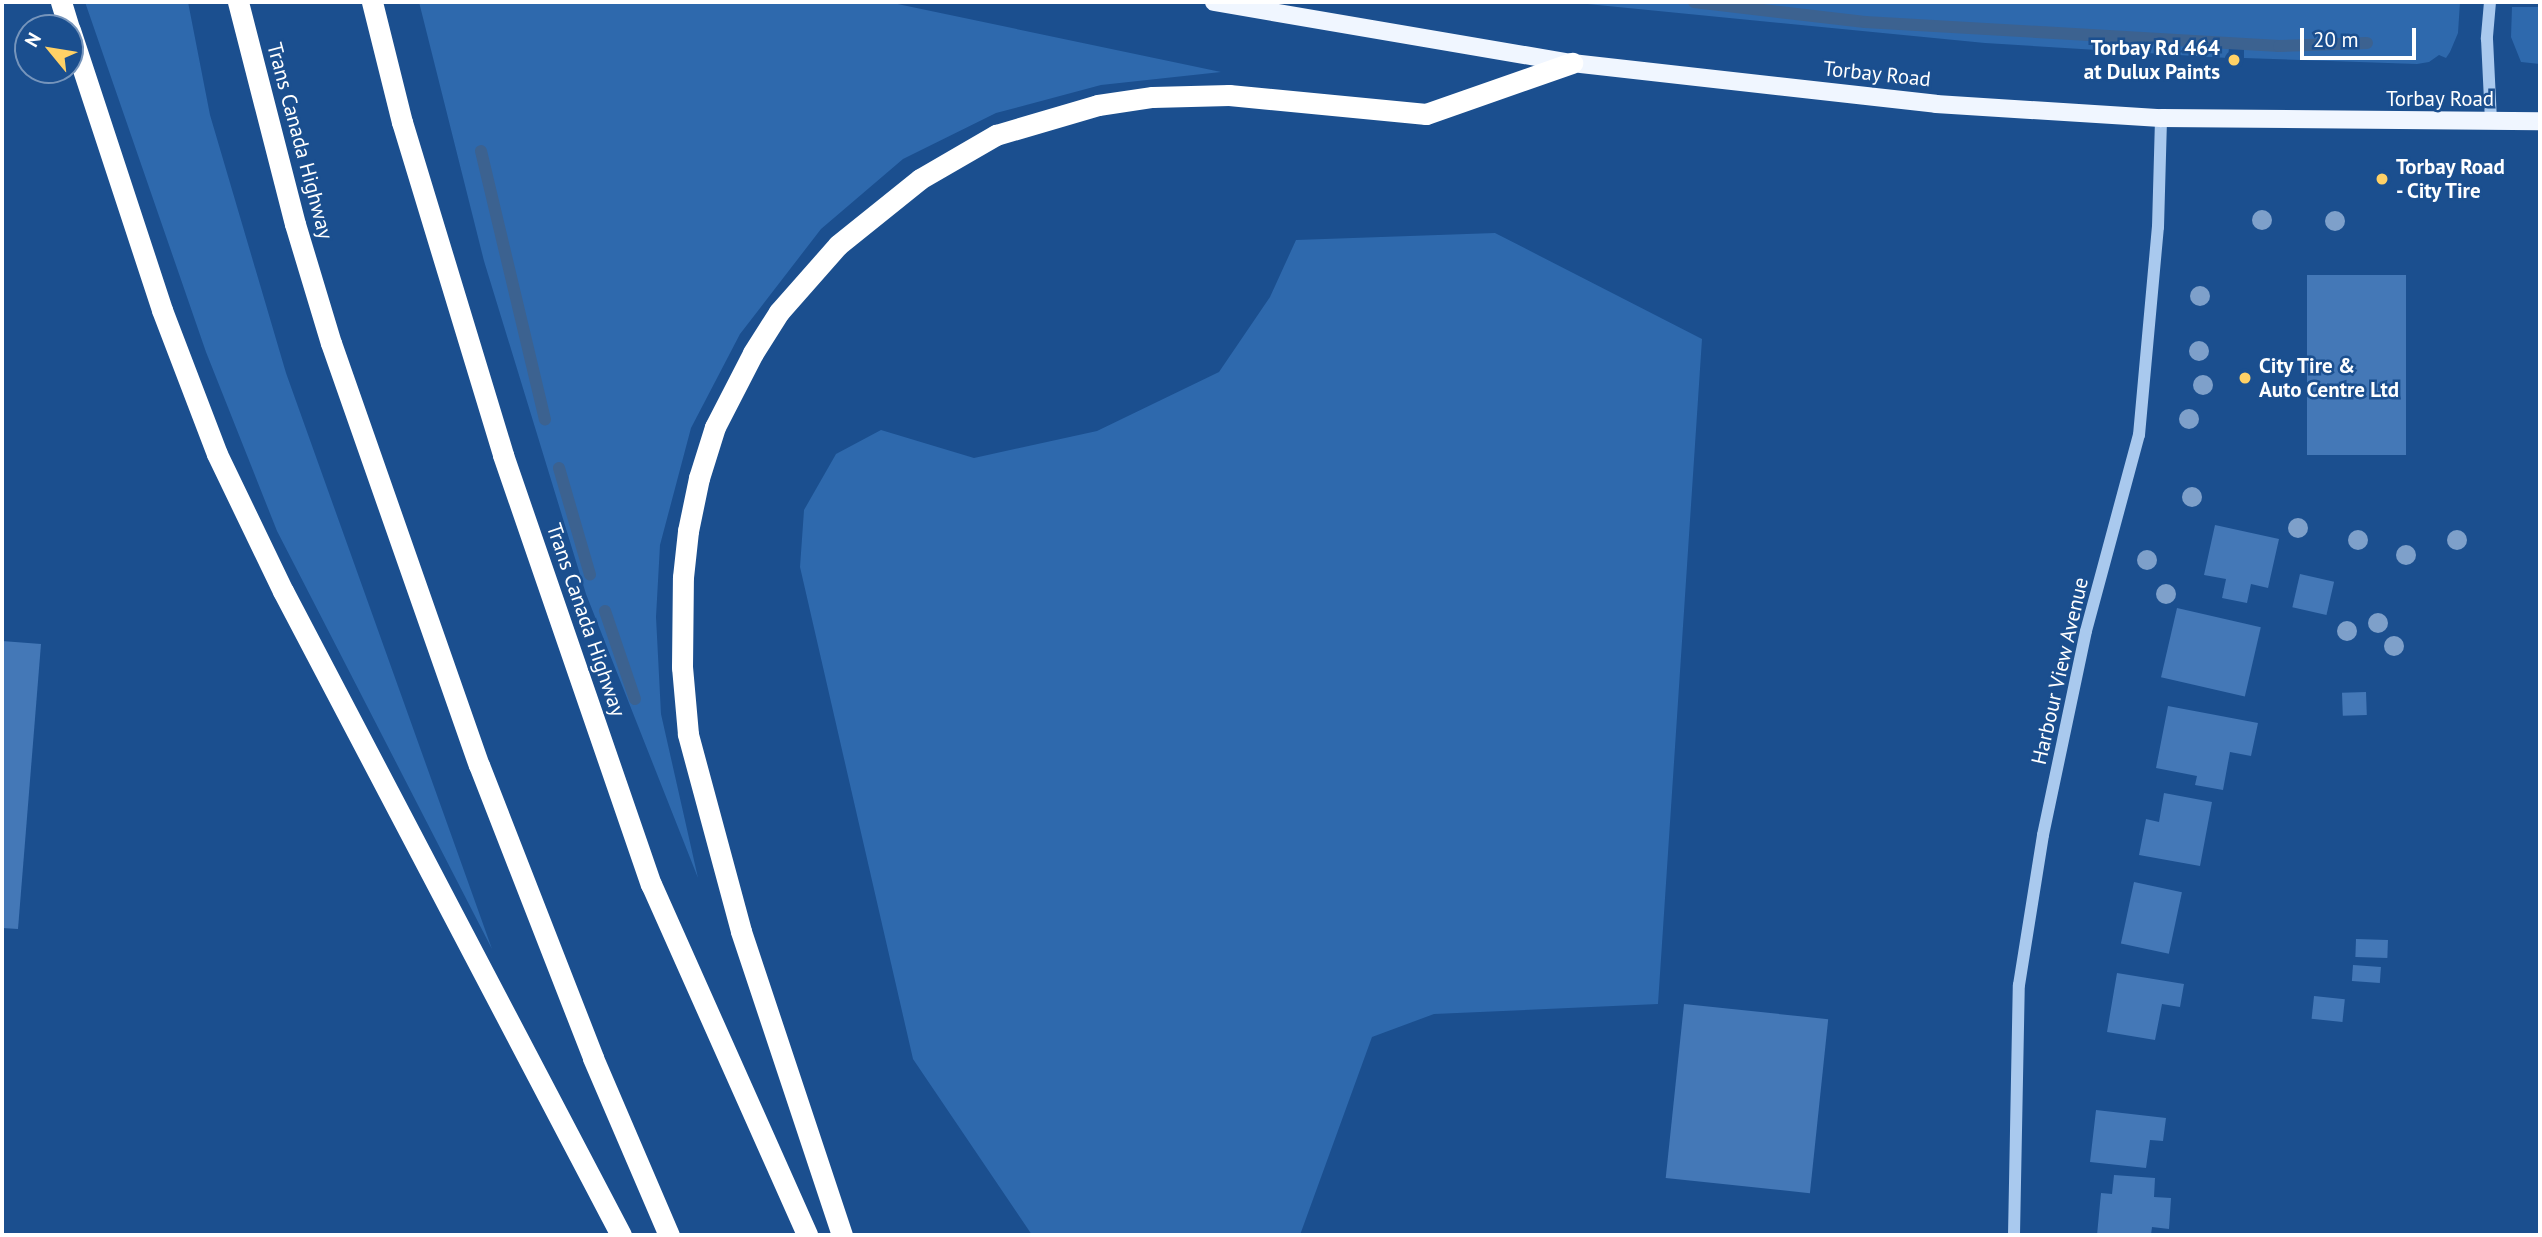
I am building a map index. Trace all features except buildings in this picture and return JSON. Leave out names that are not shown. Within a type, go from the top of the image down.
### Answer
[{"type":"highway","name":"Trans Canada Highway","points":[[238,2],[295,223],[331,344],[478,765],[593,1058],[670,1235]]},
{"type":"highway","name":"Trans Canada Highway","points":[[372,2],[402,122],[503,455],[651,884],[807,1235]]},
{"type":"highway","points":[[842,1235],[741,931],[699,785],[688,734],[682,667],[683,577],[688,531],[699,478],[715,427],[753,353],[779,312],[838,246],[920,179],[996,135],[1098,105],[1152,97],[1229,95],[1426,114],[1572,63]]},
{"type":"highway","points":[[84,72],[162,310],[217,454],[295,616],[621,1235]]},
{"type":"main road","name":"Torbay Road","points":[[1214,2],[1572,63],[1936,104],[2161,118],[2540,121]]},
{"type":"street","points":[[2490,2],[2487,39],[2491,122]]},
{"type":"street","name":"Harbour View Avenue","points":[[2014,1235],[2019,985],[2043,835],[2086,631],[2139,435],[2158,226],[2161,118]]},
{"type":"shaded area","points":[[85,2],[188,2],[210,115],[286,373],[492,949],[277,531],[206,352]]},
{"type":"shaded area","points":[[419,2],[888,2],[1221,72],[1101,85],[996,113],[903,159],[821,229],[740,334],[691,428],[660,545],[656,617],[661,714],[698,878],[586,594],[484,261]]},
{"type":"shaded area","points":[[1567,2],[2460,2],[2458,33],[2446,58],[2439,55],[2429,62],[2417,64],[2244,58],[2244,48],[2229,48],[2228,58],[1985,43]]},
{"type":"shaded area","points":[[2512,7],[2540,7],[2540,64],[2521,62],[2511,37]]},
{"type":"shaded area","points":[[1495,233],[1702,339],[1658,1004],[1434,1014],[1372,1037],[1300,1235],[1032,1235],[913,1059],[800,567],[804,510],[836,454],[881,430],[974,458],[1097,431],[1219,372],[1270,297],[1296,240]]},
{"type":"waterway","points":[[1694,2],[1865,22],[2279,46],[2367,43]]},
{"type":"waterway","points":[[481,151],[545,419]]},
{"type":"waterway","points":[[559,468],[590,575]]},
{"type":"waterway","points":[[605,611],[635,699]]},
{"type":"place","name":"Torbay Rd 464 at Dulux Paints","points":[[2234,60]]},
{"type":"place","name":"Torbay Road - City Tire","points":[[2382,179]]},
{"type":"place","name":"City Tire & Auto Centre Ltd","points":[[2245,378]]}]
